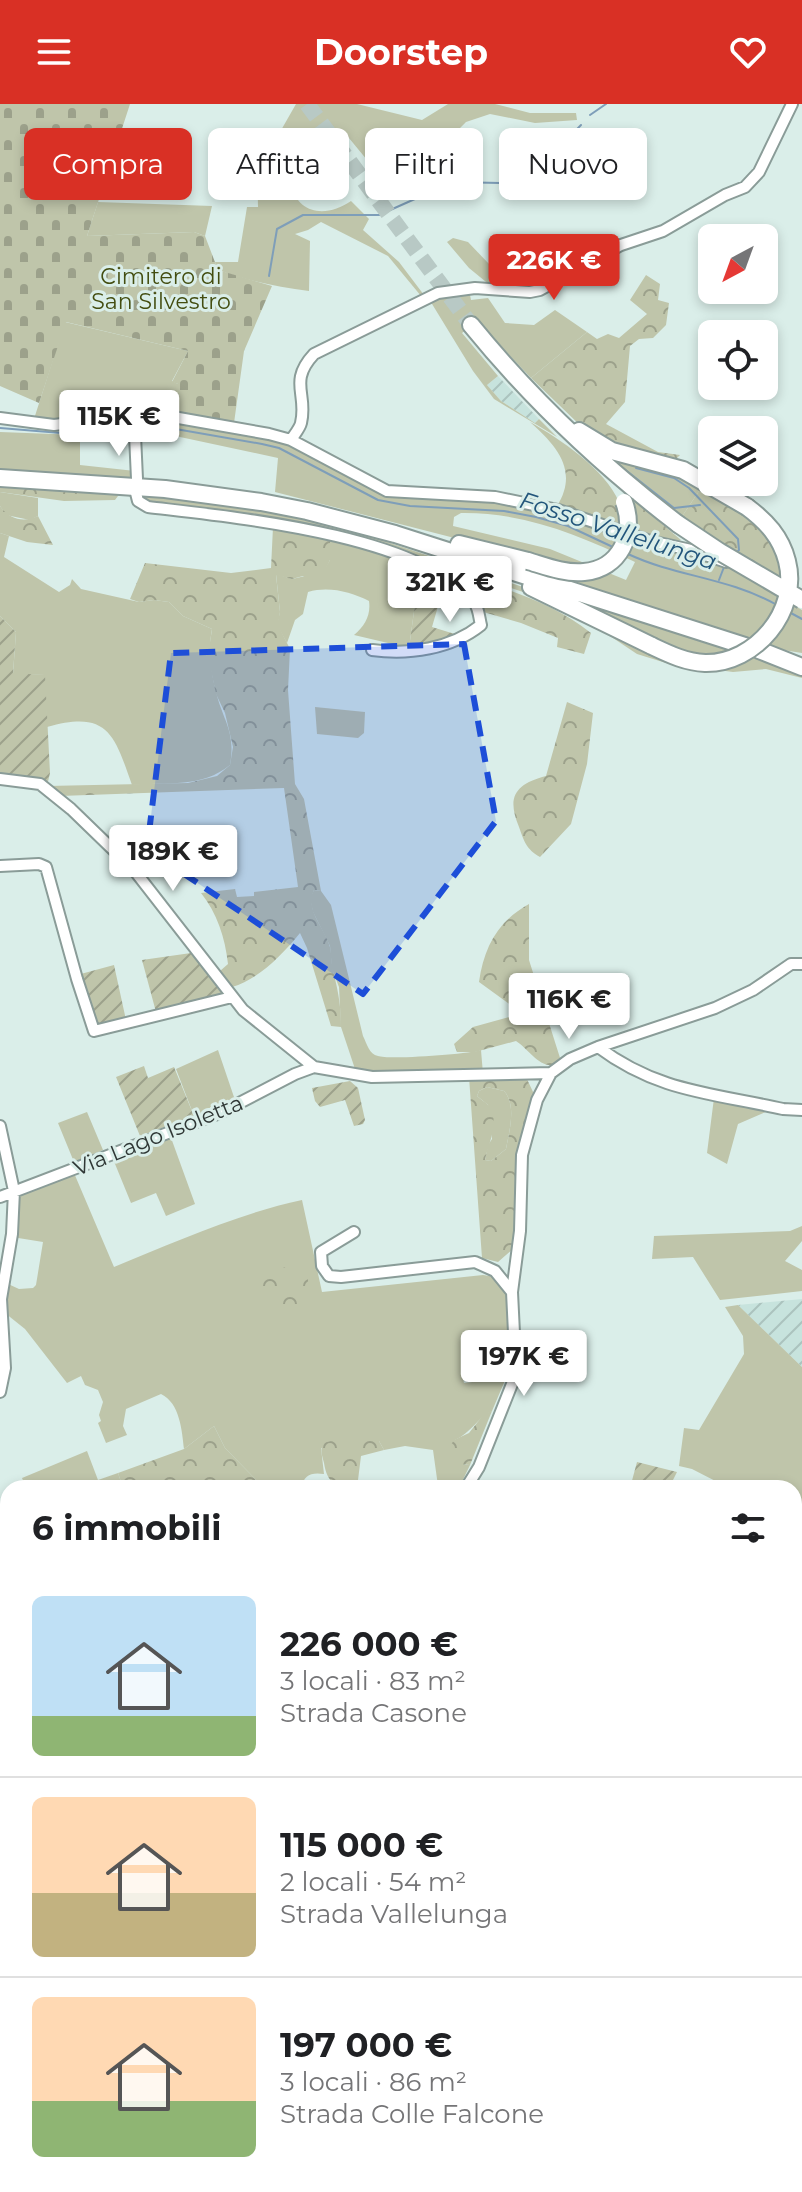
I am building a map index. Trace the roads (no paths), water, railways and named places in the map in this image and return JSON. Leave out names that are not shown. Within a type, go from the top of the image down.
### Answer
[{"type":"highway","points":[[471,325],[550,414],[628,485],[720,552],[802,600]]},
{"type":"highway","points":[[493,565],[500,576],[529,585],[652,646],[690,661],[722,661],[748,651],[773,627],[786,603],[787,561],[770,527],[747,507],[683,470],[612,451],[583,434],[560,415],[550,414]]},
{"type":"highway","points":[[364,525],[374,520],[574,572],[606,565],[620,552],[628,537],[629,521],[624,502],[615,486],[576,448],[572,435]]},
{"type":"highway","points":[[0,478],[127,485],[216,495],[364,525],[756,649],[802,667]]},
{"type":"highway","points":[[756,649],[802,658]]},
{"type":"street","points":[[291,440],[301,423],[298,386],[301,372],[314,354],[438,293],[475,288],[540,290],[621,245],[663,231],[725,195],[745,187],[759,172],[792,104]]},
{"type":"street","points":[[0,418],[54,425],[132,415],[173,417],[291,440],[387,491],[495,497],[558,510],[650,541],[691,550],[802,593]]},
{"type":"street","points":[[135,435],[137,479]]},
{"type":"street","points":[[136,493],[138,501],[148,507],[247,519],[382,547],[432,570],[457,586],[476,604],[481,625],[470,634],[447,644],[410,651],[372,650]]},
{"type":"street","points":[[0,779],[40,784],[117,852],[232,997],[258,1023],[314,1067],[372,1077],[551,1073]]},
{"type":"street","points":[[0,866],[39,864],[46,867],[94,1031],[232,997]]},
{"type":"street","points":[[471,1480],[516,1374],[512,1292],[520,1231],[522,1155],[537,1100],[551,1073],[570,1059],[598,1047],[715,1008],[753,990],[791,964],[802,964]]},
{"type":"street","points":[[598,1047],[631,1070],[662,1084],[783,1109],[802,1110]]},
{"type":"street","name":"Via Lago Isoletta","points":[[0,1197],[220,1113],[314,1067]]},
{"type":"street","points":[[0,1126],[14,1191],[12,1234],[1,1299],[5,1368],[0,1392]]},
{"type":"street","points":[[354,1232],[321,1252],[322,1266],[329,1276],[475,1262],[495,1271],[512,1292]]},
{"type":"street","points":[[495,1271],[516,1254]]},
{"type":"waterway","points":[[590,115],[606,104]]},
{"type":"waterway","points":[[269,276],[277,229],[303,215],[379,215],[453,182],[500,183],[519,179],[556,151],[581,125]]},
{"type":"waterway","name":"Fosso Vallelunga","points":[[0,428],[73,434],[147,424],[262,444],[279,448],[378,500],[410,506],[504,511],[536,517],[568,526],[615,548]]},
{"type":"waterway","points":[[614,461],[674,508],[700,505]]},
{"type":"waterway","points":[[636,468],[674,478],[689,488],[738,539],[739,550],[736,553]]},
{"type":"waterway","name":"Fosso Vallelunga","points":[[628,554],[665,568],[740,588],[777,605]]},
{"type":"waterway","points":[[719,580],[724,567]]},
{"type":"waterway","name":"Fosso Vallelunga","points":[[789,612],[802,619]]},
{"type":"tunnel","points":[[307,104],[471,325]]},
{"type":"park label","name":"Cimitero di San Silvestro","points":[[161,288]]}]
